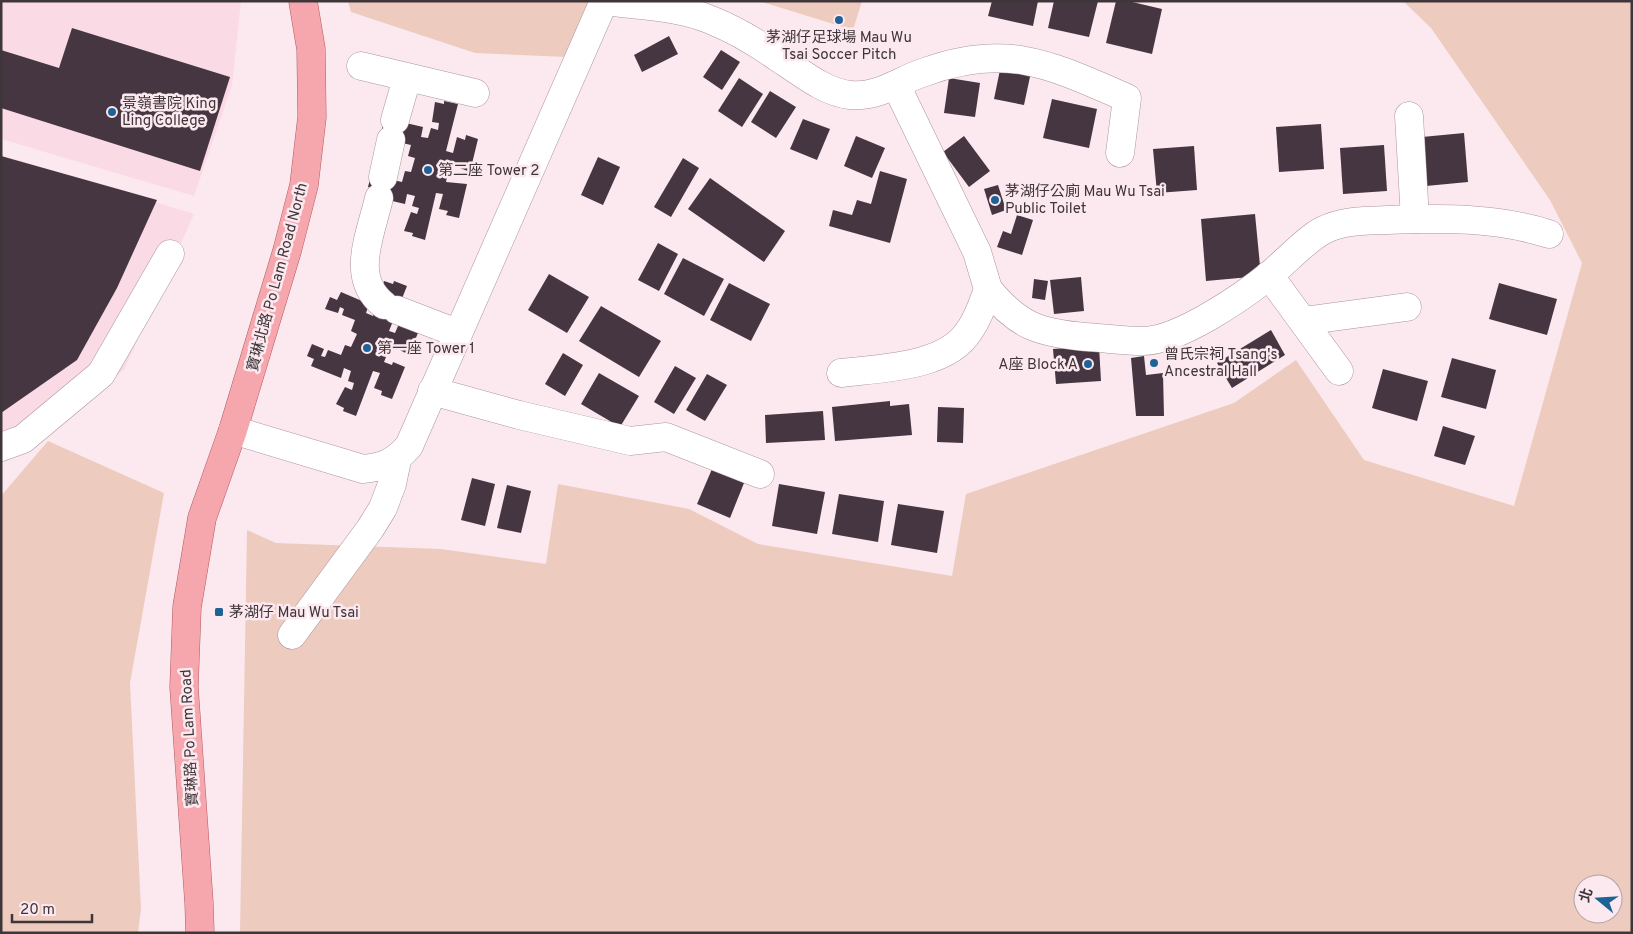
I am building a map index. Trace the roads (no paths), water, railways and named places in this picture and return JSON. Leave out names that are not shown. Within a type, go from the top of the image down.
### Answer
[{"type":"main road","name":"寶琳北路 Po Lam Road North","points":[[233,430],[287,251],[304,185],[312,117],[310,49],[303,1]]},
{"type":"main road","name":"寶琳路 Po Lam Road","points":[[200,933],[198,874],[184,688],[187,607],[202,518],[233,430]]},
{"type":"street","points":[[233,430],[362,469],[380,468],[397,460],[409,446],[604,1],[674,10],[710,19],[752,40],[826,89],[850,95],[874,94],[916,74],[948,63],[982,57],[1016,58],[1051,66],[1127,98],[1120,153]]},
{"type":"street","points":[[361,66],[475,94]]},
{"type":"street","points":[[407,78],[393,130],[363,268],[365,280],[371,292],[391,308],[457,333]]},
{"type":"street","points":[[896,85],[977,252],[988,289],[999,303],[1020,321],[1045,332],[1144,341],[1168,337],[1190,328],[1269,276],[1323,230],[1344,222],[1415,219],[1483,220],[1520,225],[1549,234]]},
{"type":"street","points":[[1409,116],[1415,219]]},
{"type":"street","points":[[1,447],[24,439],[101,374],[170,254]]},
{"type":"street","points":[[1269,276],[1339,371]]},
{"type":"street","points":[[841,373],[921,362],[948,352],[969,333],[988,289]]},
{"type":"street","points":[[1302,321],[1407,306]]},
{"type":"street","points":[[432,391],[519,415],[630,440],[709,435]]},
{"type":"street","points":[[666,438],[760,474]]},
{"type":"street","points":[[292,635],[379,515],[392,484],[397,460]]},
{"type":"place","name":"茅湖仔足球場 Mau Wu Tsai Soccer Pitch","points":[[839,20]]},
{"type":"place","name":"景嶺書院 King Ling College","points":[[112,112]]},
{"type":"place","name":"第二座 Tower 2","points":[[428,170]]},
{"type":"place","name":"茅湖仔公廁 Mau Wu Tsai Public Toilet","points":[[995,200]]},
{"type":"place","name":"第一座 Tower 1","points":[[367,348]]},
{"type":"place","name":"曾氏宗祠 Tsang's Ancestral Hall","points":[[1154,363]]},
{"type":"place","name":"A座 Block A","points":[[1088,364]]},
{"type":"place","name":"茅湖仔 Mau Wu Tsai","points":[[219,612]]}]
